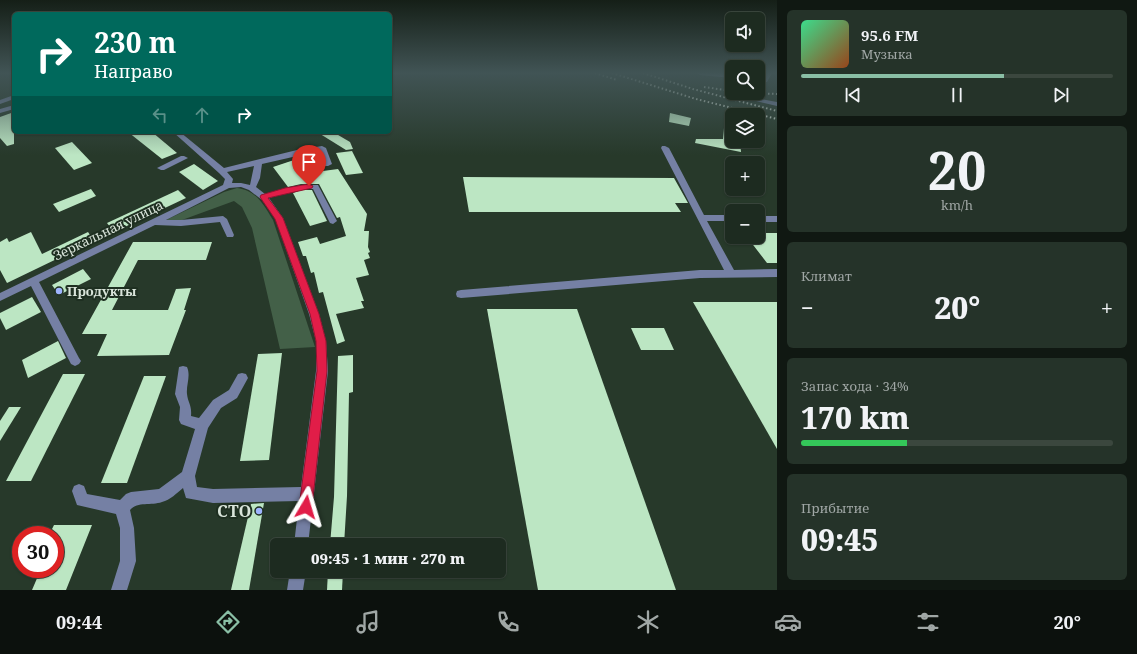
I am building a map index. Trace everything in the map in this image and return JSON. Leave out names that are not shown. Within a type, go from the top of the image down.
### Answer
[{"type":"street","points":[[761,101],[777,104]]},
{"type":"street","points":[[0,111],[12,108]]},
{"type":"street","points":[[178,134],[222,171],[229,179],[227,186],[241,185],[252,188],[263,197],[279,218],[314,314],[321,341],[322,371],[302,538]]},
{"type":"street","points":[[222,171],[258,164],[309,150],[322,148],[328,164]]},
{"type":"street","points":[[665,148],[731,274]]},
{"type":"street","points":[[161,168],[184,158]]},
{"type":"street","points":[[252,188],[257,179],[256,170],[258,164]]},
{"type":"street","name":"Зеркальная улица","points":[[0,297],[227,186]]},
{"type":"street","points":[[263,197],[301,187],[315,187],[318,190],[333,221]]},
{"type":"street","points":[[702,218],[725,218]]},
{"type":"street","points":[[153,222],[223,219],[230,235]]},
{"type":"street","points":[[765,219],[777,219]]},
{"type":"street","points":[[461,294],[700,274],[777,273]]},
{"type":"street","points":[[33,281],[75,360]]},
{"type":"street","points":[[183,371],[181,394],[186,407],[185,420],[202,425]]},
{"type":"street","points":[[242,378],[234,394],[217,404],[202,425],[188,476],[191,493],[213,496],[307,494]]},
{"type":"street","points":[[122,508],[131,499],[161,496],[188,476]]},
{"type":"street","points":[[79,491],[82,500],[122,508]]},
{"type":"street","points":[[119,590],[128,561],[127,528],[122,508]]},
{"type":"street","points":[[296,590],[297,578]]},
{"type":"green space","points":[[237,188],[255,195],[273,220],[315,347],[280,349],[252,228],[242,207],[234,201],[182,220],[158,224],[224,192]]},
{"type":"building","points":[[12,113],[12,134],[14,134],[14,144],[7,146],[0,138],[0,117]]},
{"type":"building","points":[[670,113],[691,118],[689,126],[669,122]]},
{"type":"building","points":[[724,128],[725,148],[741,148],[741,152],[695,143],[696,139],[723,139]]},
{"type":"building","points":[[131,134],[154,134],[177,153],[162,159]]},
{"type":"building","points":[[320,134],[336,134],[350,142],[353,149],[346,150]]},
{"type":"building","points":[[72,142],[92,163],[74,170],[55,148]]},
{"type":"building","points":[[352,151],[363,173],[346,175],[336,153]]},
{"type":"building","points":[[312,154],[323,171],[338,169],[367,214],[364,231],[369,231],[368,247],[370,252],[368,253],[370,258],[364,260],[369,275],[356,278],[364,301],[361,301],[364,308],[336,314],[345,341],[337,344],[323,292],[319,293],[314,272],[311,273],[306,256],[303,256],[298,242],[317,237],[320,244],[346,236],[340,217],[337,218],[319,184],[301,184],[288,187],[273,167]]},
{"type":"building","points":[[194,164],[218,181],[203,190],[179,172]]},
{"type":"building","points":[[463,177],[674,178],[688,203],[675,203],[681,212],[469,212]]},
{"type":"building","points":[[91,189],[96,196],[59,212],[53,204]]},
{"type":"building","points":[[178,190],[186,198],[114,232],[107,223]]},
{"type":"building","points":[[301,190],[312,190],[327,221],[310,226],[293,193]]},
{"type":"building","points":[[31,232],[42,254],[88,232],[94,241],[7,283],[0,270],[0,242],[7,238],[9,242]]},
{"type":"building","points":[[765,233],[777,233],[777,263],[767,263],[752,244],[765,244]]},
{"type":"building","points":[[133,242],[212,242],[206,260],[138,260],[112,310],[168,310],[176,289],[191,288],[184,310],[186,310],[169,355],[97,356],[107,334],[82,334]]},
{"type":"building","points":[[83,269],[91,279],[59,295],[52,285]]},
{"type":"building","points":[[32,297],[41,312],[6,330],[0,318],[0,313]]},
{"type":"building","points":[[693,302],[777,302],[777,449]]},
{"type":"building","points":[[487,309],[577,309],[676,590],[538,590]]},
{"type":"building","points":[[631,328],[664,328],[674,350],[641,350]]},
{"type":"building","points":[[58,341],[66,358],[28,378],[22,360]]},
{"type":"building","points":[[282,353],[269,460],[240,461],[258,354]]},
{"type":"building","points":[[353,355],[353,392],[349,393],[347,496],[344,538],[331,538],[334,497],[338,356]]},
{"type":"building","points":[[63,374],[85,374],[31,481],[6,481]]},
{"type":"building","points":[[144,376],[166,376],[127,483],[101,483]]},
{"type":"building","points":[[9,407],[21,407],[0,441],[0,421]]},
{"type":"building","points":[[264,503],[249,590],[231,590],[251,504]]},
{"type":"building","points":[[92,525],[66,590],[32,590],[37,578],[64,578],[64,526],[54,526]]},
{"type":"building","points":[[328,578],[343,578],[342,590],[327,590]]},
{"type":"railway","points":[[702,101],[777,119]]},
{"type":"railway","points":[[737,101],[777,111]]},
{"type":"place","name":"Продукты","points":[[59,291]]},
{"type":"place","name":"СТО","points":[[259,511]]},
{"type":"route","points":[[306,507],[322,371],[321,341],[314,314],[279,218],[263,197],[285,190],[309,186]]}]
